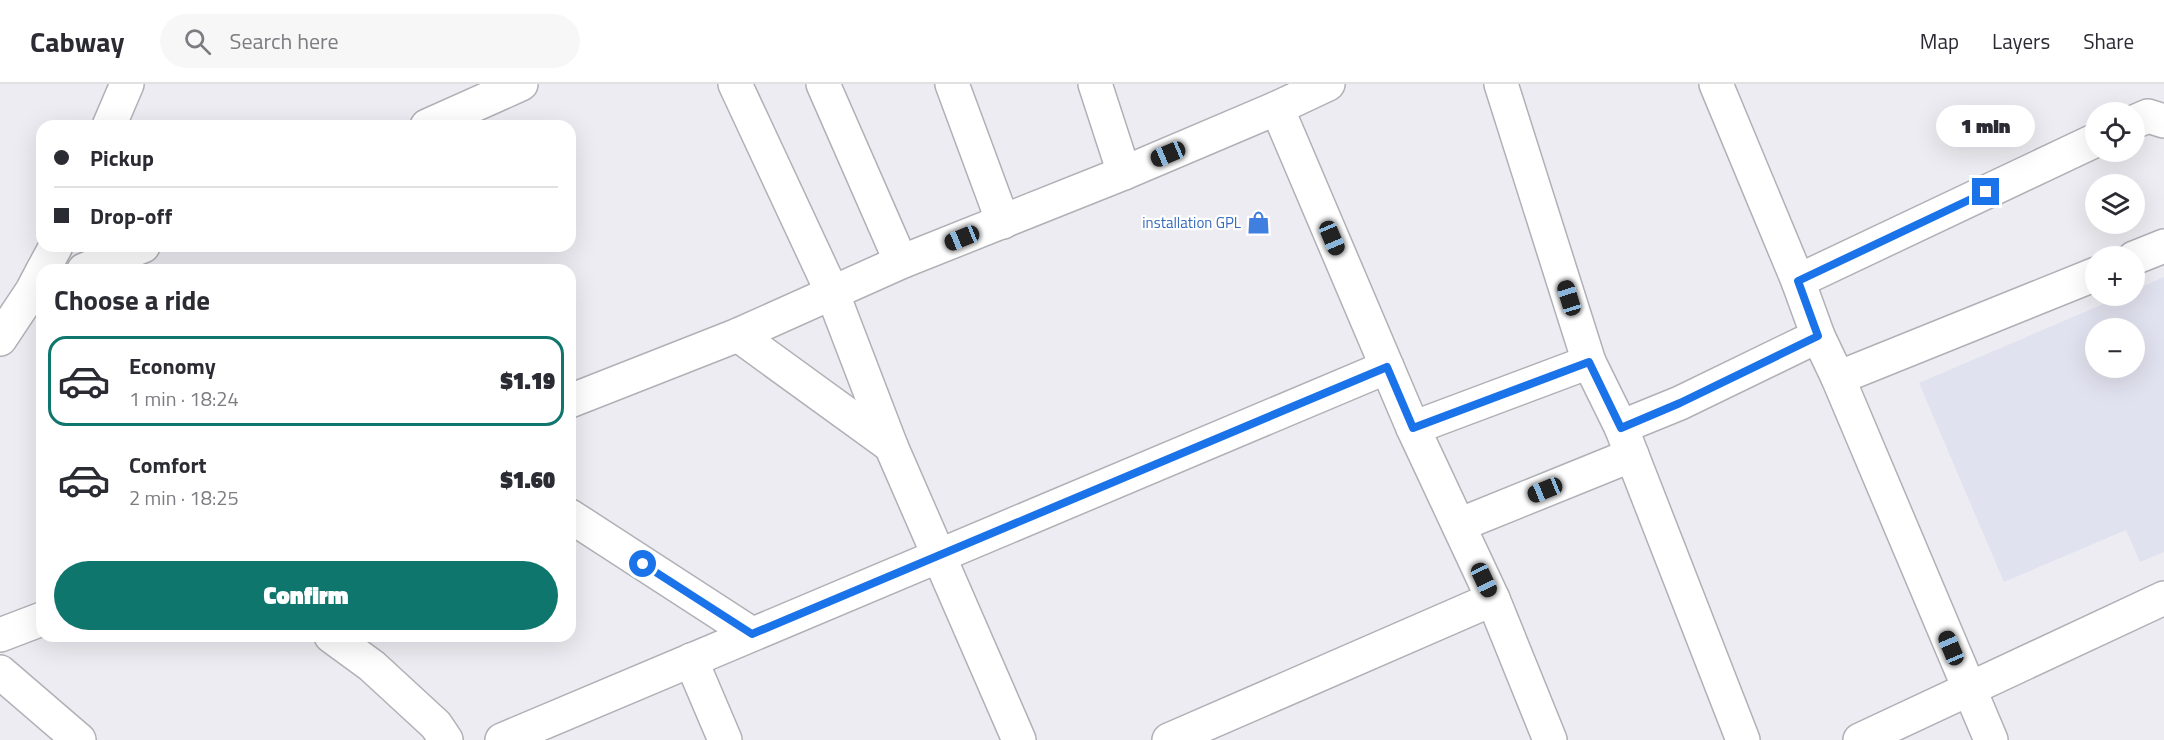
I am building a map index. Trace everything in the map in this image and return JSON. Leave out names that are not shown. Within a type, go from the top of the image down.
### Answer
[{"type":"street","points":[[112,120],[127,84]]},
{"type":"street","points":[[440,120],[521,84]]},
{"type":"street","points":[[735,84],[832,292],[891,446],[1019,740]]},
{"type":"street","points":[[823,84],[901,262]]},
{"type":"street","points":[[952,84],[1003,222]]},
{"type":"street","points":[[1095,84],[1124,173]]},
{"type":"street","points":[[576,399],[738,335],[901,262],[1124,173],[1328,84]]},
{"type":"street","points":[[1501,84],[1589,362],[1627,441],[1743,740]]},
{"type":"street","points":[[1716,84],[1798,281],[1818,336],[1838,378],[1990,740]]},
{"type":"street","points":[[1277,108],[1413,428],[1493,599],[1550,740]]},
{"type":"street","points":[[2145,117],[2148,116],[2164,121]]},
{"type":"street","points":[[1798,281],[2085,145]]},
{"type":"street","points":[[2145,254],[2164,246]]},
{"type":"street","points":[[99,264],[128,252]]},
{"type":"street","points":[[1838,378],[2085,278]]},
{"type":"street","points":[[0,339],[36,286]]},
{"type":"street","points":[[738,335],[891,446]]},
{"type":"street","points":[[1459,525],[1627,441],[1680,403],[1818,336]]},
{"type":"street","points":[[1413,428],[1589,362]]},
{"type":"street","points":[[501,740],[1387,367]]},
{"type":"street","points":[[576,520],[752,634]]},
{"type":"street","points":[[1860,740],[2164,598]]},
{"type":"street","points":[[1169,740],[1493,599]]},
{"type":"street","points":[[0,635],[36,621]]},
{"type":"street","points":[[340,642],[372,666],[436,725],[446,740]]},
{"type":"street","points":[[691,660],[725,740]]},
{"type":"street","points":[[0,672],[78,740]]},
{"type":"shaded area","points":[[2164,277],[2164,552],[2140,562],[2126,530],[2004,582],[1919,383],[2099,306],[2145,306],[2145,286]]},
{"type":"place","name":"installation GPL","points":[[1259,222]]},
{"type":"route","points":[[643,564],[752,634],[1387,367],[1413,428],[1589,362],[1621,428],[1680,403],[1818,336],[1798,281],[1986,192]]}]
